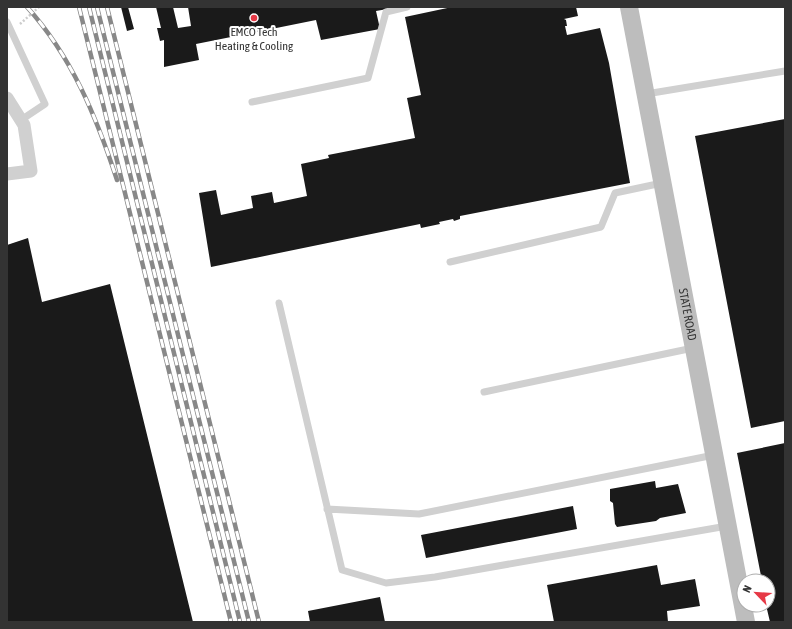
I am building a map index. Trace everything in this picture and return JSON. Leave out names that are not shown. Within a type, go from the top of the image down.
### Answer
[{"type":"main road","name":"STATE ROAD","points":[[629,7],[746,622]]},
{"type":"street","points":[[7,98],[24,125],[31,171],[7,174]]},
{"type":"lane","points":[[252,102],[368,78],[386,12],[407,7]]},
{"type":"lane","points":[[7,22],[45,104],[21,120]]},
{"type":"lane","points":[[646,94],[785,71]]},
{"type":"lane","points":[[450,262],[601,227],[615,193],[662,183]]},
{"type":"lane","points":[[279,303],[342,570],[386,583],[443,575],[727,526]]},
{"type":"lane","points":[[484,392],[694,348]]},
{"type":"lane","points":[[327,509],[419,514],[714,455]]},
{"type":"path","points":[[12,32],[39,7]]},
{"type":"building","points":[[121,7],[128,7],[134,29],[127,31]]},
{"type":"building","points":[[156,7],[173,7],[178,28],[191,26],[188,7],[393,8],[376,11],[380,29],[321,40],[316,20],[196,44],[199,60],[164,67],[164,40],[160,41],[157,28],[161,28]]},
{"type":"building","points":[[452,7],[576,7],[578,16],[564,19],[566,20],[567,26],[565,26],[567,35],[600,28],[609,63],[630,183],[460,216],[460,219],[454,221],[453,219],[439,222],[440,224],[421,228],[420,224],[211,267],[199,193],[216,190],[221,215],[253,208],[251,196],[272,192],[274,203],[307,196],[301,164],[329,158],[328,155],[415,138],[407,98],[421,95],[405,17]]},
{"type":"building","points":[[785,119],[785,421],[751,428],[695,136]]},
{"type":"building","points":[[28,238],[42,302],[110,284],[193,622],[7,622],[7,245]]},
{"type":"building","points":[[785,443],[785,621],[770,622],[768,613],[776,613],[776,573],[760,573],[737,453]]},
{"type":"building","points":[[655,481],[656,488],[678,484],[686,513],[660,518],[656,521],[617,527],[615,524],[613,503],[610,501],[610,489]]},
{"type":"building","points":[[573,506],[577,529],[426,558],[421,535]]},
{"type":"building","points":[[657,565],[661,585],[695,579],[700,606],[667,611],[668,622],[554,622],[547,585]]},
{"type":"building","points":[[380,597],[385,622],[310,622],[308,611]]},
{"type":"railway","points":[[27,7],[57,46],[81,88],[91,110],[117,180]]},
{"type":"railway","points":[[79,7],[231,622]]},
{"type":"railway","points":[[89,7],[240,622]]},
{"type":"railway","points":[[97,7],[249,622]]},
{"type":"railway","points":[[107,7],[259,622]]},
{"type":"place","name":"EMCO Tech Heating & Cooling","points":[[254,18]]}]
